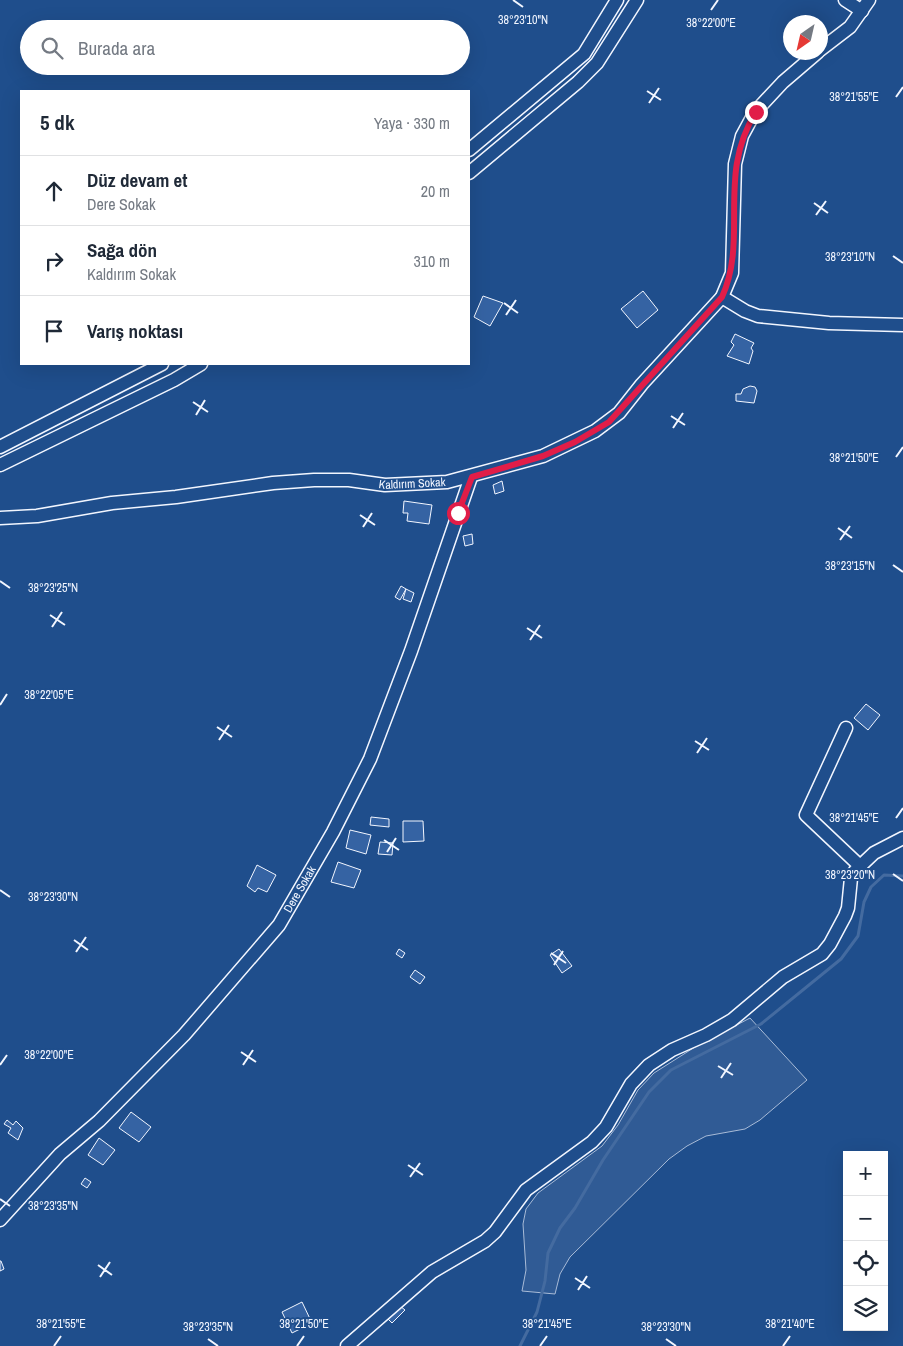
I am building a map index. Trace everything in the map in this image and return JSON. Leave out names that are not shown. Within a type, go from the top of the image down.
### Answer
[{"type":"street","points":[[470,149],[584,54],[617,0]]},
{"type":"street","points":[[470,172],[578,82],[597,63],[637,0]]},
{"type":"street","points":[[845,0],[865,5]]},
{"type":"street","name":"Kaldırım Sokak","points":[[828,44],[850,26],[865,5]]},
{"type":"street","name":"Kaldırım Sokak","points":[[0,518],[36,516],[112,503],[176,497],[273,483],[348,480],[385,485],[416,485],[472,477],[543,456],[575,442],[609,422],[722,297],[732,273],[735,164],[742,136],[756,112],[778,88],[809,60]]},
{"type":"street","points":[[722,297],[745,311],[758,316],[829,322],[903,325]]},
{"type":"street","points":[[0,447],[160,365]]},
{"type":"street","points":[[0,465],[165,384],[199,365]]},
{"type":"street","name":"Dere Sokak","points":[[0,1220],[60,1154],[100,1121],[184,1035],[279,925],[334,832],[370,759],[411,651],[472,477]]},
{"type":"street","points":[[846,728],[806,815],[860,866]]},
{"type":"street","points":[[347,1346],[432,1272],[484,1241],[495,1232],[526,1190],[592,1142],[606,1127],[631,1084],[649,1065],[672,1050],[725,1025],[783,977],[822,954],[830,944],[845,916],[851,878],[860,866],[874,853],[903,838]]},
{"type":"shaded area","points":[[750,1018],[807,1080],[760,1120],[745,1129],[706,1136],[687,1146],[669,1159],[570,1257],[560,1274],[555,1294],[522,1291],[526,1270],[523,1224],[526,1209],[538,1193],[602,1146],[618,1125],[638,1090],[654,1073],[695,1047]]},
{"type":"building","points":[[643,291],[658,310],[637,328],[621,309]]},
{"type":"building","points":[[483,296],[503,303],[490,326],[474,317]]},
{"type":"building","points":[[735,334],[754,343],[751,348],[753,351],[749,364],[727,356],[734,345],[731,342]]},
{"type":"building","points":[[750,386],[755,387],[757,391],[754,403],[736,401],[736,394],[741,394],[743,389]]},
{"type":"building","points":[[502,481],[504,491],[495,494],[493,485]]},
{"type":"building","points":[[404,501],[432,505],[429,524],[407,521],[408,513],[403,513]]},
{"type":"building","points":[[472,534],[473,544],[465,546],[463,536]]},
{"type":"building","points":[[401,586],[406,589],[400,600],[395,597]]},
{"type":"building","points":[[406,589],[414,593],[411,602],[403,599]]},
{"type":"building","points":[[866,704],[880,715],[868,730],[854,718]]},
{"type":"building","points":[[371,817],[389,819],[389,827],[370,825]]},
{"type":"building","points":[[403,821],[423,821],[424,841],[403,842]]},
{"type":"building","points":[[350,830],[371,835],[366,854],[346,848]]},
{"type":"building","points":[[380,842],[393,843],[392,855],[378,854]]},
{"type":"building","points":[[338,862],[361,870],[354,888],[331,882]]},
{"type":"building","points":[[257,865],[276,875],[267,892],[258,888],[255,892],[247,886]]},
{"type":"building","points":[[399,949],[405,953],[402,958],[396,954]]},
{"type":"building","points":[[559,949],[572,966],[562,973],[550,955]]},
{"type":"building","points":[[415,970],[425,977],[420,984],[410,977]]},
{"type":"building","points":[[131,1112],[151,1127],[139,1142],[119,1128]]},
{"type":"building","points":[[7,1120],[13,1125],[16,1121],[23,1128],[18,1140],[8,1133],[11,1128],[4,1124]]},
{"type":"building","points":[[99,1138],[115,1150],[103,1165],[88,1155]]},
{"type":"building","points":[[85,1178],[91,1182],[87,1188],[81,1184]]},
{"type":"building","points":[[0,1261],[4,1269],[0,1271]]},
{"type":"building","points":[[302,1302],[312,1323],[292,1333],[282,1312]]},
{"type":"building","points":[[400,1306],[405,1310],[392,1323],[386,1317]]},
{"type":"waterway","points":[[520,1346],[537,1312],[545,1281],[548,1253],[560,1228],[575,1208],[603,1160],[649,1092],[671,1070],[761,1024],[841,959],[858,936],[864,902],[871,887],[884,875],[903,876]]},
{"type":"route","points":[[458,513],[472,477],[543,456],[595,432],[609,422],[722,297],[732,273],[735,164],[742,136],[756,112]]}]
